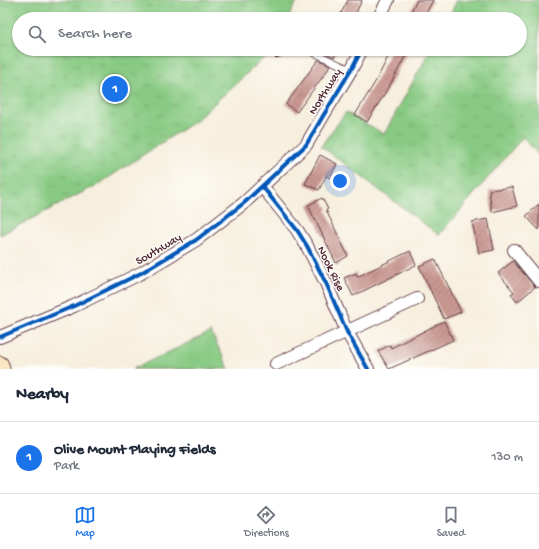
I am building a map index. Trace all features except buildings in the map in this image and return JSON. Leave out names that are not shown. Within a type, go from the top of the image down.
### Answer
[{"type":"street","points":[[382,12],[388,0]]},
{"type":"street","name":"Northway","points":[[306,145],[352,70],[359,56]]},
{"type":"street","name":"Southway","points":[[0,337],[74,306],[141,273],[196,240],[244,203],[306,145]]},
{"type":"street","name":"Nook Rise","points":[[262,186],[297,230],[307,246],[326,282],[348,332],[368,369]]},
{"type":"street","points":[[514,250],[539,281]]},
{"type":"street","points":[[276,364],[348,332],[417,298]]},
{"type":"street","points":[[0,365],[1,369]]},
{"type":"lane","points":[[321,56],[352,70]]},
{"type":"green space","points":[[0,0],[298,0],[291,12],[12,12],[12,56],[266,56],[195,121],[99,184],[0,235]]},
{"type":"green space","points":[[457,0],[539,0],[539,156],[523,137],[439,235],[321,146],[346,112],[384,134],[427,56],[527,56],[527,12],[451,12]]},
{"type":"green space","points":[[211,332],[229,369],[133,369]]},
{"type":"cycle path","points":[[0,337],[74,306],[141,273],[196,240],[244,203],[306,145],[358,56]]},
{"type":"cycle path","points":[[262,186],[297,230],[307,246],[326,283],[347,332],[368,369]]},
{"type":"place","name":"Olive Mount Playing Fields","points":[[115,89]]}]
